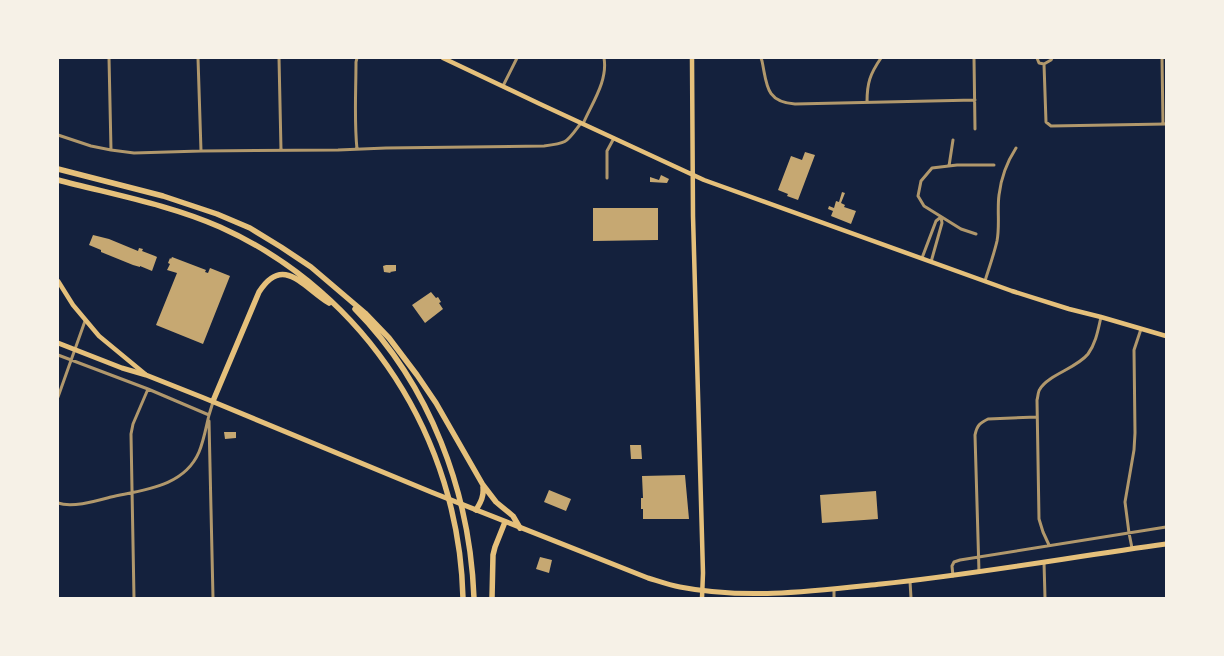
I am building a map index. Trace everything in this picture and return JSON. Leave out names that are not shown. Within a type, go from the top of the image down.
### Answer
[{"type":"highway","points":[[58,169],[163,196],[217,214],[250,228],[310,267],[365,313],[389,338],[436,402],[483,485],[496,502],[513,516],[520,528]]},
{"type":"highway","points":[[58,180],[160,206],[196,217],[221,228],[269,254],[290,268],[342,311],[381,356],[408,396],[432,447],[454,521],[461,559],[464,598]]},
{"type":"highway","points":[[213,402],[259,292],[268,279],[279,274],[296,278],[319,297],[342,311]]},
{"type":"highway","points":[[331,284],[361,315],[394,355],[432,420],[456,484],[466,526],[473,570],[474,598]]},
{"type":"highway","points":[[476,510],[483,497],[483,485]]},
{"type":"highway","points":[[492,598],[493,555],[505,522]]},
{"type":"main road","points":[[443,58],[614,138],[725,187],[985,282],[1069,309],[1166,336]]},
{"type":"main road","points":[[692,58],[702,598]]},
{"type":"main road","points":[[58,281],[72,305],[85,321],[104,340],[146,375]]},
{"type":"main road","points":[[58,343],[122,368],[146,375],[520,528],[648,578],[680,587],[735,593],[770,594],[834,589],[954,576],[1166,544]]},
{"type":"street","points":[[110,58],[111,150]]},
{"type":"street","points":[[198,58],[201,151]]},
{"type":"street","points":[[279,58],[281,150]]},
{"type":"street","points":[[357,58],[357,149]]},
{"type":"street","points":[[503,86],[517,58]]},
{"type":"street","points":[[58,135],[91,146],[141,153],[559,145],[570,138],[582,123],[604,78],[606,67],[604,58]]},
{"type":"street","points":[[761,58],[767,87],[777,99],[784,103],[975,100]]},
{"type":"street","points":[[867,102],[869,80],[872,71],[881,58]]},
{"type":"street","points":[[974,58],[975,128]]},
{"type":"street","points":[[1037,58],[1040,63],[1044,64]]},
{"type":"street","points":[[1044,64],[1052,58]]},
{"type":"street","points":[[1044,64],[1046,122],[1051,126],[1165,124],[1162,58]]},
{"type":"street","points":[[607,178],[607,151],[614,138]]},
{"type":"street","points":[[949,166],[953,140]]},
{"type":"street","points":[[985,282],[997,242],[999,194],[1002,178],[1008,160],[1016,148]]},
{"type":"street","points":[[976,234],[961,229],[924,206],[918,196],[921,181],[932,168],[994,165]]},
{"type":"street","points":[[922,258],[936,221],[941,217]]},
{"type":"street","points":[[931,262],[942,224],[941,217]]},
{"type":"street","points":[[1049,545],[1039,519],[1037,400],[1040,388],[1087,355],[1098,334],[1101,317]]},
{"type":"street","points":[[58,397],[85,321]]},
{"type":"street","points":[[1133,549],[1125,502],[1134,442],[1134,350],[1141,329]]},
{"type":"street","points":[[58,355],[209,415]]},
{"type":"street","points":[[134,598],[131,434],[133,424],[148,390]]},
{"type":"street","points":[[58,504],[78,504],[159,486],[174,480],[185,472],[198,454],[213,402]]},
{"type":"street","points":[[209,415],[213,598]]},
{"type":"street","points":[[979,572],[976,428],[981,422],[988,419],[1037,417]]},
{"type":"street","points":[[954,576],[952,566],[954,562],[1166,527]]},
{"type":"street","points":[[1044,562],[1045,598]]},
{"type":"street","points":[[910,581],[911,598]]},
{"type":"street","points":[[834,589],[834,598]]},
{"type":"building","points":[[805,152],[815,155],[798,200],[778,190],[791,156],[802,160]]},
{"type":"building","points":[[661,175],[669,179],[667,183],[650,182],[650,177],[659,180]]},
{"type":"building","points":[[842,192],[845,193],[841,203],[845,205],[844,207],[856,211],[851,224],[831,216],[833,211],[828,209],[829,206],[834,208],[836,201],[839,202]]},
{"type":"building","points":[[593,208],[658,208],[658,240],[593,241]]},
{"type":"building","points":[[93,235],[109,239],[138,251],[139,248],[143,249],[142,251],[157,257],[152,271],[101,252],[101,250],[89,245]]},
{"type":"building","points":[[172,257],[206,270],[205,272],[208,273],[210,268],[230,276],[203,344],[156,325],[177,273],[167,270],[170,264],[168,263]]},
{"type":"building","points":[[396,265],[396,271],[391,273],[384,272],[383,266]]},
{"type":"building","points":[[431,292],[436,298],[438,297],[443,309],[425,323],[412,305]]},
{"type":"building","points":[[224,432],[236,432],[236,438],[225,439]]},
{"type":"building","points":[[630,445],[641,445],[642,459],[631,459]]},
{"type":"building","points":[[685,475],[689,519],[643,519],[643,509],[641,509],[641,498],[643,498],[642,476]]},
{"type":"building","points":[[549,490],[571,499],[566,511],[544,502]]},
{"type":"building","points":[[876,491],[878,519],[822,523],[820,495]]},
{"type":"building","points":[[540,557],[552,560],[549,573],[536,569]]}]
